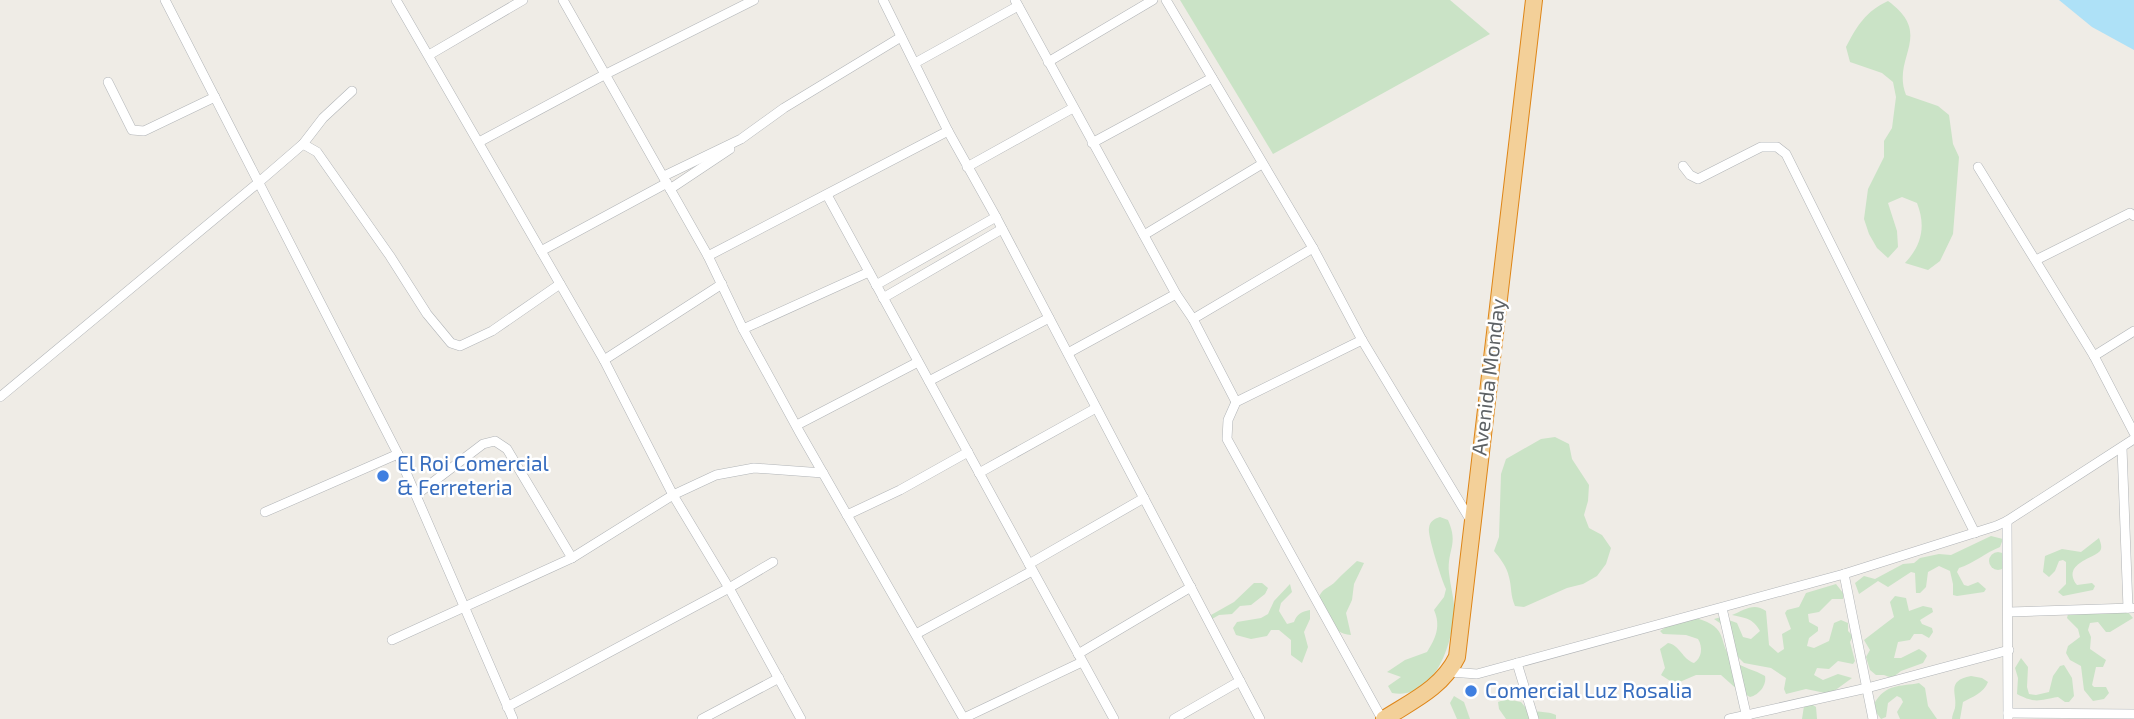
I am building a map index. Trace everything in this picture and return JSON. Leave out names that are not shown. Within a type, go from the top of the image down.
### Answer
[{"type":"highway","name":"Avenida Monday","points":[[1450,672],[1457,657],[1534,0]]},
{"type":"highway","points":[[1383,719],[1435,687],[1450,672]]},
{"type":"street","points":[[165,0],[397,454],[513,719]]},
{"type":"street","points":[[396,0],[604,360],[673,495],[729,588],[801,719]]},
{"type":"street","points":[[429,55],[523,0]]},
{"type":"street","points":[[563,0],[708,256],[743,329],[823,473],[964,719],[1080,658],[1191,587]]},
{"type":"street","points":[[479,142],[739,4],[754,0]]},
{"type":"street","points":[[883,0],[948,131],[1260,719]]},
{"type":"street","points":[[1048,62],[1153,0]]},
{"type":"street","points":[[1166,0],[1313,247],[1362,340],[1472,522]]},
{"type":"street","points":[[915,63],[1017,3],[1176,294],[1193,319],[1236,402]]},
{"type":"street","points":[[541,251],[736,145],[784,108],[901,37]]},
{"type":"street","points":[[1092,143],[1212,78]]},
{"type":"street","points":[[108,82],[132,130],[137,132],[215,97]]},
{"type":"street","points":[[0,397],[303,144],[323,118],[352,91]]},
{"type":"street","points":[[967,167],[1073,108]]},
{"type":"street","points":[[708,256],[948,131]]},
{"type":"street","points":[[303,144],[317,152],[427,314],[451,343],[460,346],[492,331],[560,284]]},
{"type":"street","points":[[1683,166],[1690,175],[1698,179],[1761,147],[1777,147],[1786,154],[1975,533]]},
{"type":"street","points":[[1144,235],[1262,164]]},
{"type":"street","points":[[1978,167],[2094,356],[2134,433]]},
{"type":"street","points":[[827,195],[1114,719]]},
{"type":"street","points":[[2036,260],[2130,213],[2134,216]]},
{"type":"street","points":[[876,285],[996,217]]},
{"type":"street","points":[[883,298],[1002,229]]},
{"type":"street","points":[[1193,319],[1313,247]]},
{"type":"street","points":[[743,329],[869,272]]},
{"type":"street","points":[[604,360],[722,284]]},
{"type":"street","points":[[1068,353],[1176,294]]},
{"type":"street","points":[[929,381],[1049,318]]},
{"type":"street","points":[[2094,356],[2134,331]]},
{"type":"street","points":[[1362,340],[1236,402],[1228,420],[1227,439],[1383,719]]},
{"type":"street","points":[[797,425],[918,362]]},
{"type":"street","points":[[979,473],[1096,408]]},
{"type":"street","points":[[1450,672],[1477,674],[1844,575],[1975,533],[2007,521],[2134,439]]},
{"type":"street","points":[[416,495],[483,444],[495,441],[507,449],[572,558]]},
{"type":"street","points":[[2009,612],[2131,608],[2122,448]]},
{"type":"street","points":[[847,515],[968,453]]},
{"type":"street","points":[[265,512],[397,454]]},
{"type":"street","points":[[392,639],[572,558],[673,495],[716,475],[763,468],[823,473]]},
{"type":"street","points":[[916,634],[1031,568],[1144,498]]},
{"type":"street","points":[[2007,521],[2008,716],[2127,716]]},
{"type":"street","points":[[508,707],[773,562]]},
{"type":"street","points":[[1844,575],[1873,719]]},
{"type":"street","points":[[1722,607],[1746,717]]},
{"type":"street","points":[[1729,719],[1867,688],[2008,650]]},
{"type":"street","points":[[1517,663],[1534,719]]},
{"type":"street","points":[[702,719],[779,678]]},
{"type":"street","points":[[1174,719],[1240,681]]},
{"type":"green space","points":[[1180,0],[1450,0],[1490,34],[1273,154]]},
{"type":"green space","points":[[1888,1],[1902,13],[1909,25],[1909,46],[1903,69],[1906,95],[1938,106],[1949,115],[1953,144],[1959,157],[1953,234],[1940,261],[1928,270],[1905,263],[1921,235],[1917,203],[1902,197],[1888,203],[1897,231],[1898,247],[1888,258],[1877,248],[1864,219],[1868,189],[1884,157],[1884,141],[1892,128],[1896,97],[1893,82],[1882,73],[1850,62],[1846,47],[1863,20],[1874,9]]},
{"type":"green space","points":[[1555,437],[1569,444],[1572,459],[1589,485],[1584,515],[1589,528],[1602,535],[1611,548],[1606,564],[1597,576],[1524,607],[1515,606],[1507,570],[1494,551],[1499,537],[1501,474],[1506,459],[1541,439]]},
{"type":"green space","points":[[1440,517],[1448,520],[1453,535],[1449,565],[1454,605],[1451,634],[1440,665],[1431,678],[1407,693],[1392,693],[1388,686],[1401,677],[1387,672],[1405,660],[1427,652],[1436,632],[1434,610],[1444,597],[1446,589],[1432,548],[1429,528],[1433,521]]},
{"type":"green space","points":[[1991,536],[2003,539],[2000,547],[1959,568],[1957,572],[1964,585],[1978,582],[1986,589],[1984,592],[1953,595],[1950,571],[1939,566],[1928,572],[1926,587],[1920,593],[1916,593],[1915,573],[1911,572],[1888,587],[1878,581],[1859,594],[1855,583],[1864,576],[1875,579],[1903,564],[1939,554],[1951,555]]},
{"type":"green space","points":[[2099,538],[2099,552],[2073,571],[2077,585],[2092,583],[2095,586],[2093,590],[2063,596],[2058,592],[2066,584],[2066,562],[2059,561],[2049,577],[2043,572],[2045,556],[2062,549],[2081,552]]},
{"type":"green space","points":[[1998,552],[2004,555],[2007,561],[2004,567],[1998,570],[1992,567],[1989,561],[1992,555]]},
{"type":"green space","points":[[1357,561],[1364,563],[1354,584],[1352,600],[1346,613],[1351,635],[1334,627],[1326,616],[1319,597],[1322,591]]},
{"type":"green space","points":[[1254,583],[1262,583],[1268,588],[1265,594],[1251,605],[1240,606],[1232,614],[1219,615],[1212,619],[1211,615],[1234,602]]},
{"type":"green space","points":[[1290,584],[1292,592],[1281,603],[1279,611],[1287,624],[1310,610],[1310,619],[1304,632],[1308,647],[1302,663],[1291,655],[1291,640],[1279,630],[1271,630],[1267,636],[1251,639],[1236,635],[1233,628],[1237,622],[1261,618],[1268,614],[1274,601]]},
{"type":"green space","points":[[1836,584],[1843,593],[1843,599],[1832,599],[1819,612],[1808,614],[1809,622],[1818,627],[1818,631],[1809,638],[1807,646],[1814,648],[1829,641],[1834,623],[1841,620],[1848,623],[1848,631],[1853,636],[1850,642],[1855,661],[1853,664],[1838,661],[1829,669],[1817,668],[1814,675],[1823,680],[1838,674],[1852,678],[1830,694],[1806,689],[1786,694],[1786,678],[1771,668],[1744,663],[1733,652],[1730,630],[1714,619],[1721,617],[1737,623],[1743,637],[1751,639],[1760,631],[1754,623],[1732,615],[1749,608],[1762,608],[1766,611],[1769,645],[1778,653],[1784,649],[1782,634],[1791,629],[1785,613],[1787,610],[1799,607],[1806,593]]},
{"type":"green space","points":[[1895,596],[1906,598],[1909,611],[1923,606],[1932,608],[1933,612],[1920,620],[1922,624],[1932,628],[1933,632],[1929,638],[1914,634],[1910,640],[1898,642],[1894,658],[1901,658],[1919,649],[1927,656],[1923,663],[1901,671],[1892,678],[1876,675],[1870,670],[1866,657],[1870,650],[1864,640],[1894,617],[1890,602]]},
{"type":"green space","points":[[2126,610],[2133,618],[2110,632],[2106,632],[2098,622],[2090,623],[2090,649],[2106,660],[2103,667],[2096,667],[2092,685],[2106,687],[2109,693],[2104,699],[2093,701],[2084,690],[2081,666],[2070,660],[2066,653],[2068,646],[2080,637],[2078,629],[2067,618],[2068,614]]},
{"type":"green space","points":[[1695,618],[1707,622],[1719,631],[1734,661],[1765,676],[1764,686],[1759,692],[1750,697],[1721,675],[1696,675],[1675,684],[1661,675],[1665,668],[1660,649],[1668,643],[1694,663],[1699,658],[1701,649],[1698,639],[1686,635],[1663,634],[1660,631],[1674,622]]},
{"type":"green space","points":[[2021,658],[2028,667],[2029,694],[2049,692],[2053,676],[2060,666],[2064,665],[2072,678],[2074,696],[2069,702],[2065,702],[2058,697],[2033,700],[2017,694],[2018,678],[2015,668]]},
{"type":"green space","points":[[1971,676],[1988,682],[1981,692],[1963,702],[1960,719],[1952,719],[1955,685],[1963,678]]},
{"type":"green space","points":[[1919,683],[1925,688],[1928,706],[1937,719],[1900,719],[1897,712],[1903,702],[1897,696],[1888,703],[1886,717],[1881,719],[1873,708],[1879,697],[1888,689]]},
{"type":"green space","points":[[1454,696],[1464,702],[1470,719],[1457,719],[1450,703]]},
{"type":"green space","points":[[1506,699],[1521,702],[1533,711],[1556,715],[1556,719],[1506,719],[1498,702]]},
{"type":"green space","points":[[1810,703],[1816,707],[1817,719],[1802,719],[1804,706]]},
{"type":"water","points":[[2059,0],[2134,0],[2134,50],[2092,27]]},
{"type":"place","name":"El Roi Comercial & Ferreteria","points":[[383,476]]},
{"type":"place","name":"Comercial Luz Rosalia","points":[[1471,691]]}]
